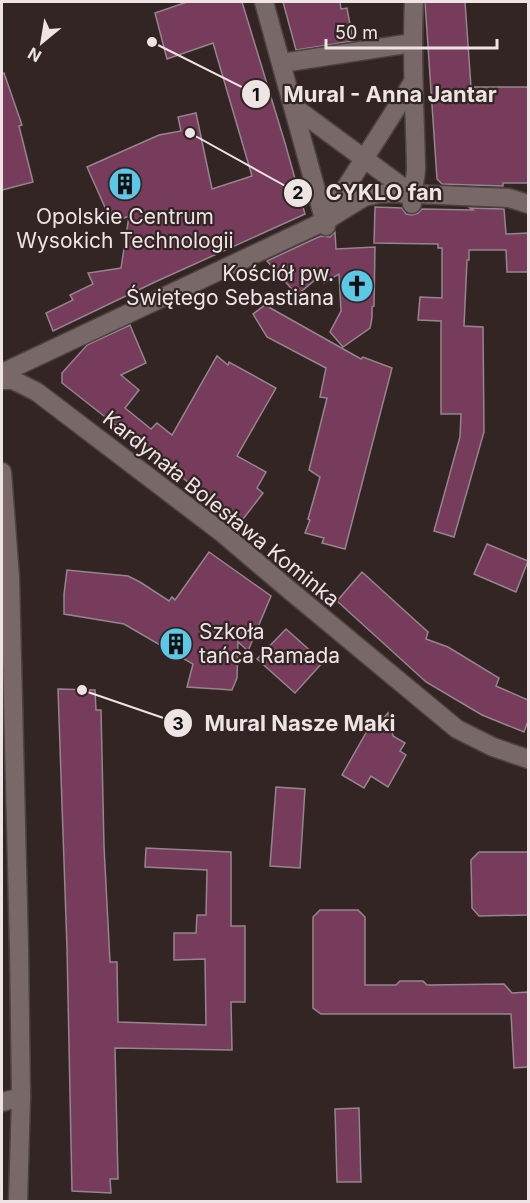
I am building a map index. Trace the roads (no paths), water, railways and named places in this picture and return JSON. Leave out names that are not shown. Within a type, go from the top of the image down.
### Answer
[{"type":"street","points":[[264,2],[326,224]]},
{"type":"street","points":[[412,199],[416,172],[412,39],[414,2]]},
{"type":"street","points":[[281,60],[412,39]]},
{"type":"street","points":[[326,224],[413,82]]},
{"type":"street","points":[[294,107],[364,159],[412,199]]},
{"type":"street","points":[[2,373],[326,224],[364,196],[392,193],[412,199],[509,198],[528,204]]},
{"type":"street","points":[[21,364],[18,373],[21,384]]},
{"type":"street","name":"Kardynała Bolesława Kominka","points":[[2,380],[13,380],[42,396],[222,532],[457,729],[493,747],[528,759]]},
{"type":"street","points":[[2,472],[19,948],[21,1097],[18,1202]]},
{"type":"street","points":[[2,1102],[21,1097]]},
{"type":"place","name":"Mural - Anna Jantar","points":[[152,42]]},
{"type":"place","name":"CYKLO fan","points":[[190,133]]},
{"type":"place","name":"Opolskie Centrum Wysokich Technologii","points":[[125,184]]},
{"type":"place","name":"Kościół pw. Świętego Sebastiana","points":[[357,286]]},
{"type":"place","name":"Szkoła tańca Ramada","points":[[176,644]]},
{"type":"place","name":"Mural Nasze Maki","points":[[82,690]]}]
